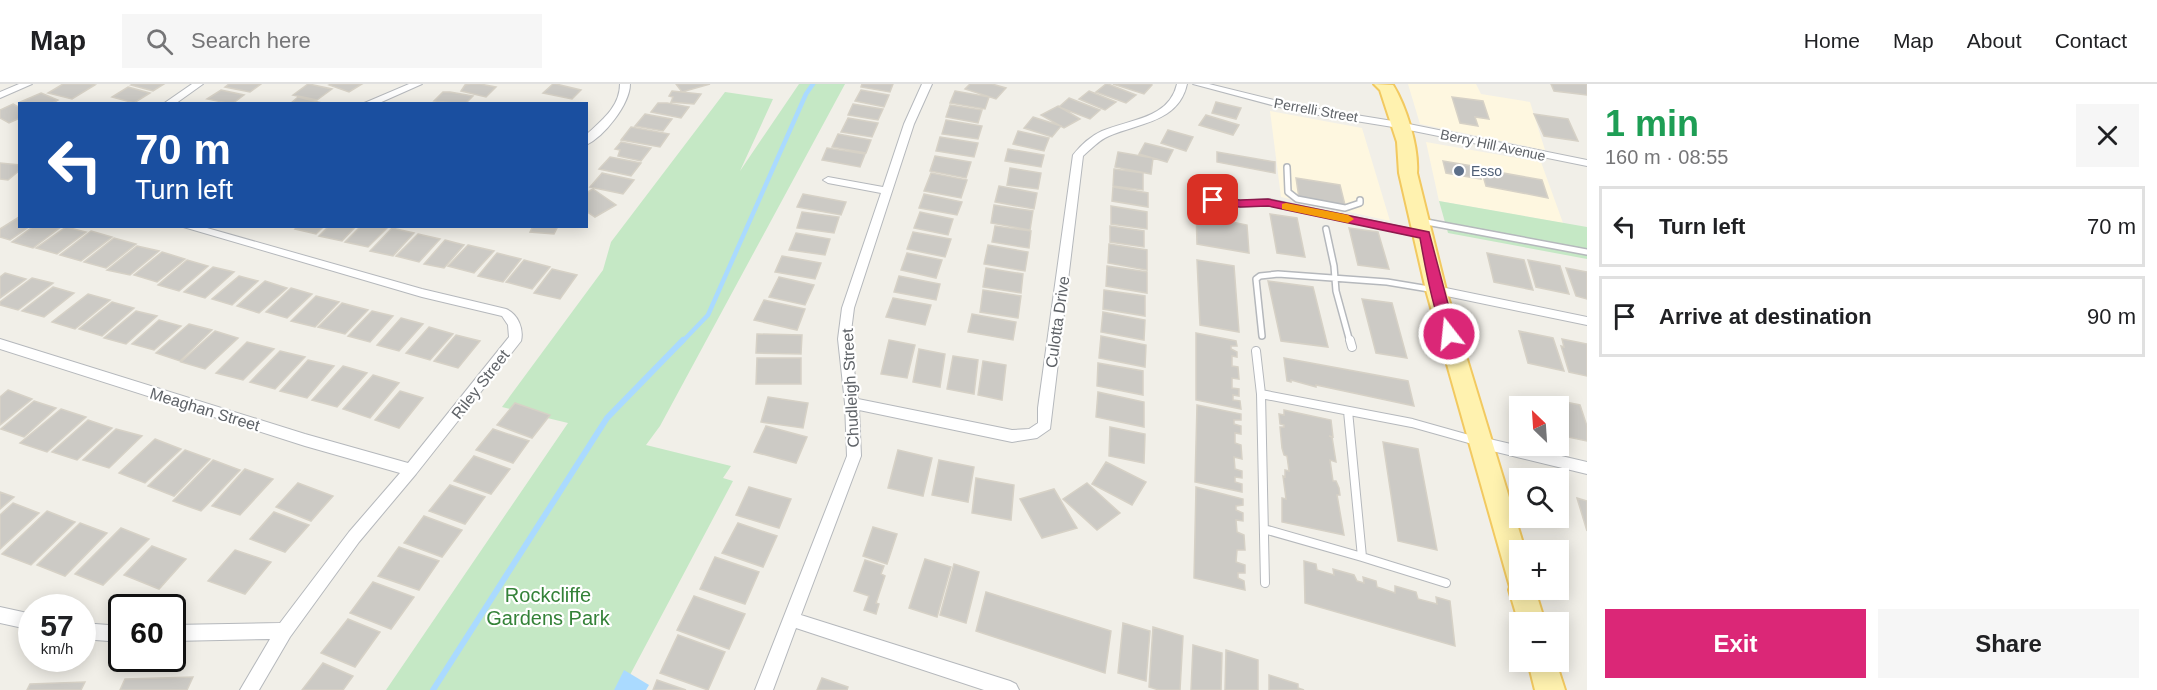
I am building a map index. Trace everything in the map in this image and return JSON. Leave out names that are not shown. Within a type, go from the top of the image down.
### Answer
[{"type":"main road","points":[[1374,84],[1372,86],[1391,123]]},
{"type":"main road","points":[[1382,84],[1387,88],[1394,160],[1408,173],[1437,290],[1509,541]]},
{"type":"main road","points":[[1545,672],[1550,690]]},
{"type":"street","points":[[0,94],[27,84]]},
{"type":"street","points":[[171,102],[198,84]]},
{"type":"street","points":[[372,102],[417,84]]},
{"type":"street","points":[[588,140],[622,102],[626,93],[625,84]]},
{"type":"street","name":"Chudleigh Street","points":[[764,690],[854,456],[852,403],[844,339],[848,308],[909,124],[927,84]]},
{"type":"street","name":"Culotta Drive","points":[[852,403],[1012,436],[1032,434],[1045,425],[1045,408],[1078,155],[1101,135],[1166,112],[1180,98],[1182,84]]},
{"type":"street","name":"Perrelli Street","points":[[1198,84],[1294,108],[1391,123]]},
{"type":"street","name":"Berry Hill Avenue","points":[[1391,123],[1587,164]]},
{"type":"street","points":[[828,180],[888,191]]},
{"type":"street","name":"Riley Street","points":[[194,228],[422,293],[506,313],[514,324],[516,339],[354,537],[284,631],[249,690]]},
{"type":"street","points":[[1437,290],[1587,321]]},
{"type":"street","name":"Meaghan Street","points":[[0,344],[305,440],[411,470]]},
{"type":"street","points":[[1481,443],[1587,468]]},
{"type":"street","points":[[0,615],[18,619]]},
{"type":"street","points":[[791,619],[1010,690]]},
{"type":"street","points":[[186,633],[284,631]]},
{"type":"lane","points":[[1287,167],[1288,192],[1296,199],[1345,208],[1360,203],[1360,200]]},
{"type":"lane","points":[[1213,200],[1240,204],[1268,202],[1587,252]]},
{"type":"lane","points":[[1326,229],[1335,280],[1352,347]]},
{"type":"lane","points":[[1262,336],[1256,279],[1260,276],[1278,274],[1386,282],[1437,290]]},
{"type":"lane","points":[[1256,351],[1261,394],[1265,583]]},
{"type":"lane","points":[[1261,394],[1412,423],[1481,443]]},
{"type":"lane","points":[[1348,411],[1362,557]]},
{"type":"lane","points":[[1264,529],[1446,584]]},
{"type":"shaded area","points":[[1408,84],[1476,84],[1481,94],[1530,102],[1545,150],[1420,124]]},
{"type":"shaded area","points":[[1270,111],[1362,128],[1390,221],[1281,197]]},
{"type":"shaded area","points":[[1426,142],[1541,162],[1563,223],[1439,201]]},
{"type":"green space","name":"Rockcliffe Gardens Park","points":[[799,84],[845,84],[660,426],[646,445],[731,466],[723,478],[733,481],[622,690],[386,690],[568,423],[502,407],[603,270],[611,242],[725,92],[773,99],[740,171]]},
{"type":"green space","points":[[1439,201],[1587,227],[1587,259],[1448,233]]},
{"type":"water","points":[[624,670],[649,685],[646,690],[614,690]]},
{"type":"building","points":[[63,84],[95,85],[72,99],[48,93]]},
{"type":"building","points":[[164,84],[153,91],[131,85]]},
{"type":"building","points":[[229,84],[261,84],[250,92],[225,87]]},
{"type":"building","points":[[308,84],[332,89],[317,100],[293,95]]},
{"type":"building","points":[[362,84],[349,92],[329,85]]},
{"type":"building","points":[[553,84],[581,90],[572,99],[543,93]]},
{"type":"building","points":[[676,84],[710,84],[682,92]]},
{"type":"building","points":[[862,84],[893,84],[890,92],[861,87]]},
{"type":"building","points":[[970,84],[992,84],[1006,88],[996,99],[965,89]]},
{"type":"building","points":[[1106,84],[1136,95],[1126,103],[1096,92]]},
{"type":"building","points":[[1113,84],[1150,84],[1152,85],[1144,94]]},
{"type":"building","points":[[1551,84],[1587,84],[1587,95],[1554,91]]},
{"type":"building","points":[[465,85],[496,87],[486,97],[461,91]]},
{"type":"building","points":[[128,87],[150,93],[136,102],[112,97]]},
{"type":"building","points":[[221,90],[244,95],[235,102],[207,99]]},
{"type":"building","points":[[861,90],[889,95],[884,107],[855,101]]},
{"type":"building","points":[[672,91],[701,94],[694,104],[671,102],[673,97],[669,96]]},
{"type":"building","points":[[955,91],[989,97],[985,109],[950,103]]},
{"type":"building","points":[[1089,91],[1116,102],[1105,110],[1079,99]]},
{"type":"building","points":[[443,92],[473,96],[467,102],[434,101]]},
{"type":"building","points":[[41,93],[58,100],[54,102],[20,102]]},
{"type":"building","points":[[298,97],[318,102],[292,102]]},
{"type":"building","points":[[1452,97],[1483,101],[1489,119],[1475,117],[1478,126],[1460,123]]},
{"type":"building","points":[[1069,98],[1100,110],[1090,119],[1059,107]]},
{"type":"building","points":[[1216,102],[1241,108],[1236,119],[1212,113]]},
{"type":"building","points":[[658,103],[689,107],[681,118],[651,112]]},
{"type":"building","points":[[13,104],[18,107],[18,119],[9,123],[0,118],[0,110]]},
{"type":"building","points":[[853,104],[883,109],[878,120],[848,115]]},
{"type":"building","points":[[950,105],[982,110],[978,123],[946,117]]},
{"type":"building","points":[[1058,106],[1080,119],[1064,128],[1041,115]]},
{"type":"building","points":[[645,114],[672,119],[663,131],[635,126]]},
{"type":"building","points":[[1534,114],[1568,119],[1578,141],[1544,136]]},
{"type":"building","points":[[1206,115],[1239,125],[1233,135],[1199,125]]},
{"type":"building","points":[[1033,117],[1061,126],[1052,137],[1024,128]]},
{"type":"building","points":[[848,118],[878,123],[872,137],[841,132]]},
{"type":"building","points":[[946,120],[982,126],[978,139],[942,134]]},
{"type":"building","points":[[631,127],[669,134],[660,147],[621,140]]},
{"type":"building","points":[[1168,130],[1193,137],[1186,151],[1161,143]]},
{"type":"building","points":[[1018,131],[1049,138],[1044,151],[1013,144]]},
{"type":"building","points":[[838,134],[871,140],[866,153],[832,147]]},
{"type":"building","points":[[940,137],[978,143],[974,157],[936,151]]},
{"type":"building","points":[[621,142],[651,148],[641,161],[618,156],[620,150],[615,149]]},
{"type":"building","points":[[1145,143],[1173,150],[1167,162],[1139,154]]},
{"type":"building","points":[[827,148],[865,154],[860,167],[822,160]]},
{"type":"building","points":[[1008,149],[1044,155],[1041,167],[1005,161]]},
{"type":"building","points":[[1118,152],[1153,158],[1151,174],[1115,167]]},
{"type":"building","points":[[1217,152],[1275,162],[1275,173],[1217,162]]},
{"type":"building","points":[[935,156],[971,162],[966,178],[930,171]]},
{"type":"building","points":[[610,157],[641,163],[631,176],[599,169]]},
{"type":"building","points":[[1443,161],[1478,167],[1481,179],[1446,173]]},
{"type":"building","points":[[0,163],[18,165],[18,172],[8,180],[0,179]]},
{"type":"building","points":[[1010,168],[1041,173],[1038,189],[1007,185]]},
{"type":"building","points":[[1114,169],[1143,173],[1143,190],[1113,186]]},
{"type":"building","points":[[1481,169],[1542,180],[1548,198],[1486,186]]},
{"type":"building","points":[[602,173],[634,180],[623,194],[590,187]]},
{"type":"building","points":[[931,173],[967,180],[961,198],[924,191]]},
{"type":"building","points":[[1296,178],[1340,185],[1345,205],[1299,198]]},
{"type":"building","points":[[999,186],[1037,193],[1034,209],[995,202]]},
{"type":"building","points":[[1113,187],[1148,193],[1148,207],[1112,201]]},
{"type":"building","points":[[593,189],[616,205],[595,217],[588,212],[588,192]]},
{"type":"building","points":[[803,194],[846,202],[841,215],[797,207]]},
{"type":"building","points":[[924,194],[962,202],[957,215],[919,208]]},
{"type":"building","points":[[994,205],[1033,211],[1030,230],[991,223]]},
{"type":"building","points":[[1111,206],[1147,212],[1147,229],[1111,224]]},
{"type":"building","points":[[1196,209],[1232,214],[1232,222],[1247,225],[1249,253],[1197,244]]},
{"type":"building","points":[[802,212],[839,217],[834,233],[797,228]]},
{"type":"building","points":[[920,212],[953,219],[948,235],[914,228]]},
{"type":"building","points":[[1270,214],[1297,218],[1305,257],[1277,253]]},
{"type":"building","points":[[18,218],[18,228],[27,228],[10,240],[0,237],[0,229]]},
{"type":"building","points":[[995,226],[1031,231],[1029,248],[992,242]]},
{"type":"building","points":[[1110,226],[1144,231],[1144,247],[1110,242]]},
{"type":"building","points":[[31,228],[59,228],[33,248],[12,242]]},
{"type":"building","points":[[65,228],[86,232],[57,254],[36,248]]},
{"type":"building","points":[[296,228],[322,228],[316,234]]},
{"type":"building","points":[[327,228],[354,228],[342,241],[319,236]]},
{"type":"building","points":[[359,228],[387,228],[368,247],[345,242]]},
{"type":"building","points":[[392,228],[414,233],[393,256],[370,251]]},
{"type":"building","points":[[532,228],[557,228],[554,234],[530,232]]},
{"type":"building","points":[[1349,228],[1378,232],[1389,269],[1358,265]]},
{"type":"building","points":[[91,231],[112,237],[81,261],[60,255]]},
{"type":"building","points":[[913,232],[951,239],[945,257],[907,249]]},
{"type":"building","points":[[796,233],[830,239],[825,255],[789,250]]},
{"type":"building","points":[[418,234],[440,239],[419,262],[396,256]]},
{"type":"building","points":[[114,238],[136,244],[106,268],[84,262]]},
{"type":"building","points":[[445,240],[464,245],[444,268],[424,264]]},
{"type":"building","points":[[1109,244],[1147,250],[1147,270],[1108,263]]},
{"type":"building","points":[[468,245],[494,251],[474,273],[448,266]]},
{"type":"building","points":[[988,245],[1028,252],[1025,271],[984,264]]},
{"type":"building","points":[[137,246],[159,251],[130,275],[107,270]]},
{"type":"building","points":[[162,252],[185,259],[157,282],[134,275]]},
{"type":"building","points":[[497,253],[521,259],[503,282],[478,276]]},
{"type":"building","points":[[907,253],[942,260],[936,278],[901,270]]},
{"type":"building","points":[[1487,253],[1524,260],[1533,290],[1494,282]]},
{"type":"building","points":[[782,256],[821,263],[815,279],[775,272]]},
{"type":"building","points":[[187,260],[208,266],[179,291],[158,285]]},
{"type":"building","points":[[524,260],[550,267],[532,289],[506,282]]},
{"type":"building","points":[[1197,260],[1234,266],[1239,332],[1200,325]]},
{"type":"building","points":[[1528,260],[1560,266],[1569,294],[1536,287]]},
{"type":"building","points":[[1107,266],[1147,272],[1147,293],[1106,286]]},
{"type":"building","points":[[213,267],[234,272],[205,298],[184,292]]},
{"type":"building","points":[[986,268],[1023,274],[1021,293],[983,287]]},
{"type":"building","points":[[1566,268],[1587,272],[1587,299],[1576,296]]},
{"type":"building","points":[[552,269],[577,275],[560,299],[534,293]]},
{"type":"building","points":[[5,273],[26,279],[0,298],[0,277]]},
{"type":"building","points":[[239,276],[258,281],[232,305],[212,299]]},
{"type":"building","points":[[899,276],[940,284],[936,300],[894,292]]},
{"type":"building","points":[[779,277],[814,285],[805,305],[769,297]]},
{"type":"building","points":[[32,278],[53,283],[18,310],[0,305],[0,302]]},
{"type":"building","points":[[265,281],[287,288],[259,313],[237,306]]},
{"type":"building","points":[[1268,281],[1313,287],[1328,347],[1281,341]]},
{"type":"building","points":[[53,287],[74,293],[44,317],[22,311]]},
{"type":"building","points":[[291,288],[312,294],[287,318],[266,312]]},
{"type":"building","points":[[983,290],[1021,296],[1018,318],[980,312]]},
{"type":"building","points":[[1104,290],[1145,296],[1145,316],[1103,309]]},
{"type":"building","points":[[88,294],[110,300],[75,329],[52,322]]},
{"type":"building","points":[[316,296],[339,302],[315,327],[291,321]]},
{"type":"building","points":[[893,298],[931,305],[925,325],[886,317]]},
{"type":"building","points":[[1362,299],[1392,303],[1407,358],[1376,353]]},
{"type":"building","points":[[764,300],[805,309],[797,330],[754,320]]},
{"type":"building","points":[[112,302],[134,308],[102,336],[79,329]]},
{"type":"building","points":[[342,303],[368,310],[345,334],[318,327]]},
{"type":"building","points":[[136,311],[157,316],[126,344],[104,338]]},
{"type":"building","points":[[372,311],[393,316],[370,342],[348,336]]},
{"type":"building","points":[[1103,312],[1145,320],[1144,340],[1101,332]]},
{"type":"building","points":[[972,314],[1016,322],[1013,340],[968,332]]},
{"type":"building","points":[[401,318],[423,324],[399,351],[377,345]]},
{"type":"building","points":[[159,320],[181,326],[154,350],[132,344]]},
{"type":"building","points":[[189,324],[212,330],[180,361],[156,353]]},
{"type":"building","points":[[429,327],[453,334],[430,360],[406,353]]},
{"type":"building","points":[[215,331],[238,338],[205,369],[181,362]]},
{"type":"building","points":[[1519,331],[1553,338],[1564,371],[1528,363]]},
{"type":"building","points":[[1196,333],[1236,341],[1237,346],[1231,346],[1231,349],[1237,352],[1237,357],[1232,356],[1232,366],[1238,367],[1239,379],[1232,378],[1232,388],[1239,389],[1239,396],[1233,395],[1233,400],[1240,401],[1241,409],[1196,400]]},
{"type":"building","points":[[757,334],[802,335],[801,354],[756,353]]},
{"type":"building","points":[[456,335],[480,341],[458,368],[434,361]]},
{"type":"building","points":[[1101,336],[1146,345],[1145,367],[1099,358]]},
{"type":"building","points":[[1562,339],[1587,344],[1587,376],[1569,372],[1561,346],[1564,347]]},
{"type":"building","points":[[889,340],[915,345],[907,378],[881,374]]},
{"type":"building","points":[[247,342],[274,349],[243,380],[216,373]]},
{"type":"building","points":[[919,349],[945,354],[940,387],[913,382]]},
{"type":"building","points":[[280,351],[305,357],[275,389],[250,382]]},
{"type":"building","points":[[953,356],[978,360],[974,394],[947,389]]},
{"type":"building","points":[[757,358],[801,358],[801,384],[756,384]]},
{"type":"building","points":[[1284,358],[1408,381],[1414,406],[1287,381]]},
{"type":"building","points":[[308,360],[334,366],[307,398],[280,391]]},
{"type":"building","points":[[983,361],[1006,365],[1002,400],[978,395]]},
{"type":"building","points":[[1098,363],[1143,371],[1143,395],[1097,386]]},
{"type":"building","points":[[343,366],[367,373],[337,407],[312,400]]},
{"type":"building","points":[[373,375],[399,383],[370,418],[343,409]]},
{"type":"building","points":[[8,390],[32,399],[0,425],[0,397]]},
{"type":"building","points":[[400,391],[423,398],[399,428],[375,420]]},
{"type":"building","points":[[1098,392],[1144,402],[1144,427],[1096,417]]},
{"type":"building","points":[[768,397],[808,403],[803,428],[761,422]]},
{"type":"building","points":[[34,401],[56,408],[24,437],[1,429]]},
{"type":"building","points":[[515,403],[550,415],[532,438],[497,425]]},
{"type":"building","points":[[1569,403],[1580,405],[1587,426],[1587,441],[1569,437]]},
{"type":"building","points":[[1197,405],[1241,414],[1241,420],[1234,420],[1234,424],[1241,426],[1241,434],[1235,433],[1235,443],[1241,445],[1242,459],[1234,457],[1235,469],[1242,471],[1242,478],[1235,477],[1235,482],[1242,484],[1242,492],[1195,482]]},
{"type":"building","points":[[61,409],[86,417],[47,452],[20,443]]},
{"type":"building","points":[[1284,410],[1331,420],[1333,437],[1329,436],[1332,437],[1336,462],[1330,460],[1333,481],[1336,481],[1339,488],[1340,495],[1337,495],[1344,535],[1282,522],[1282,498],[1286,499],[1283,476],[1285,477],[1285,470],[1289,471],[1287,456],[1284,455],[1282,448],[1280,427],[1284,425],[1280,424],[1279,414],[1284,415]]},
{"type":"building","points":[[88,420],[112,428],[77,460],[52,452]]},
{"type":"building","points":[[766,426],[807,437],[796,463],[754,452]]},
{"type":"building","points":[[1110,427],[1145,434],[1144,463],[1109,456]]},
{"type":"building","points":[[116,429],[142,436],[109,468],[83,460]]},
{"type":"building","points":[[493,429],[529,441],[513,463],[476,450]]},
{"type":"building","points":[[155,439],[181,449],[145,483],[119,473]]},
{"type":"building","points":[[1383,442],[1418,449],[1437,550],[1398,541]]},
{"type":"building","points":[[185,450],[210,459],[174,496],[148,486]]},
{"type":"building","points":[[898,450],[932,458],[923,496],[888,488]]},
{"type":"building","points":[[474,456],[510,469],[491,494],[454,481]]},
{"type":"building","points":[[213,460],[240,470],[201,511],[173,501]]},
{"type":"building","points":[[939,460],[974,467],[968,502],[932,495]]},
{"type":"building","points":[[1106,462],[1146,482],[1132,505],[1092,484]]},
{"type":"building","points":[[245,469],[273,479],[240,515],[212,506]]},
{"type":"building","points":[[976,478],[1014,485],[1011,520],[972,513]]},
{"type":"building","points":[[298,483],[333,496],[311,521],[276,507]]},
{"type":"building","points":[[1087,483],[1120,513],[1097,530],[1063,499]]},
{"type":"building","points":[[450,485],[485,497],[465,524],[429,511]]},
{"type":"building","points":[[749,487],[791,499],[779,528],[736,515]]},
{"type":"building","points":[[1196,487],[1243,499],[1243,505],[1236,506],[1236,510],[1243,513],[1243,521],[1236,520],[1237,532],[1244,535],[1245,550],[1237,550],[1236,562],[1245,565],[1245,573],[1238,573],[1238,578],[1244,581],[1245,590],[1194,578]]},
{"type":"building","points":[[1054,489],[1077,528],[1042,538],[1020,499]]},
{"type":"building","points":[[0,492],[14,497],[0,509]]},
{"type":"building","points":[[1577,498],[1587,501],[1587,531]]},
{"type":"building","points":[[13,503],[39,513],[0,549],[0,515]]},
{"type":"building","points":[[47,511],[75,522],[31,565],[2,554]]},
{"type":"building","points":[[274,512],[309,525],[285,552],[250,539]]},
{"type":"building","points":[[424,516],[462,530],[442,557],[404,543]]},
{"type":"building","points":[[80,523],[107,533],[65,576],[37,565]]},
{"type":"building","points":[[738,523],[777,536],[763,567],[722,553]]},
{"type":"building","points":[[873,527],[897,534],[887,564],[863,556]]},
{"type":"building","points":[[121,528],[149,539],[103,585],[75,574]]},
{"type":"building","points":[[152,546],[186,559],[159,589],[124,575]]},
{"type":"building","points":[[399,547],[439,561],[419,590],[378,576]]},
{"type":"building","points":[[235,550],[271,562],[245,594],[208,581]]},
{"type":"building","points":[[715,557],[759,572],[745,604],[700,589]]},
{"type":"building","points":[[925,559],[951,567],[937,617],[909,608]]},
{"type":"building","points":[[865,560],[884,566],[881,574],[885,576],[876,603],[879,604],[876,614],[864,610],[869,596],[854,591]]},
{"type":"building","points":[[1304,561],[1316,564],[1317,570],[1334,575],[1333,569],[1354,575],[1357,581],[1364,583],[1363,577],[1376,581],[1377,587],[1395,593],[1395,586],[1416,592],[1418,599],[1437,604],[1436,597],[1450,601],[1455,646],[1305,603]]},
{"type":"building","points":[[954,564],[979,572],[966,623],[940,615]]},
{"type":"building","points":[[373,582],[414,597],[391,629],[350,613]]},
{"type":"building","points":[[986,592],[1111,631],[1105,673],[976,631]]},
{"type":"building","points":[[694,596],[745,614],[729,649],[677,630]]},
{"type":"building","points":[[348,619],[380,632],[355,667],[321,653]]},
{"type":"building","points":[[1123,623],[1150,631],[1146,681],[1118,673]]},
{"type":"building","points":[[1153,627],[1183,636],[1180,690],[1159,690],[1149,687]]},
{"type":"building","points":[[678,635],[725,652],[708,690],[660,673]]},
{"type":"building","points":[[1193,645],[1222,653],[1221,690],[1191,690]]},
{"type":"building","points":[[1226,650],[1258,660],[1258,690],[1225,690]]},
{"type":"building","points":[[323,663],[353,676],[343,690],[302,690]]},
{"type":"building","points":[[1269,675],[1298,684],[1298,688],[1304,690],[1269,690]]},
{"type":"building","points":[[193,677],[187,690],[120,690],[125,679]]},
{"type":"building","points":[[822,678],[848,687],[847,690],[817,690]]},
{"type":"building","points":[[657,680],[686,690],[653,690]]},
{"type":"building","points":[[85,682],[81,690],[27,690],[30,684]]},
{"type":"waterway","points":[[682,342],[708,315],[806,94],[813,84]]},
{"type":"waterway","points":[[433,690],[607,418],[683,340]]},
{"type":"slow traffic","points":[[1286,206],[1348,219]]},
{"type":"place","name":"Esso","points":[[1459,171]]},
{"type":"route","points":[[1213,200],[1240,204],[1268,202],[1425,235],[1449,334]]}]
